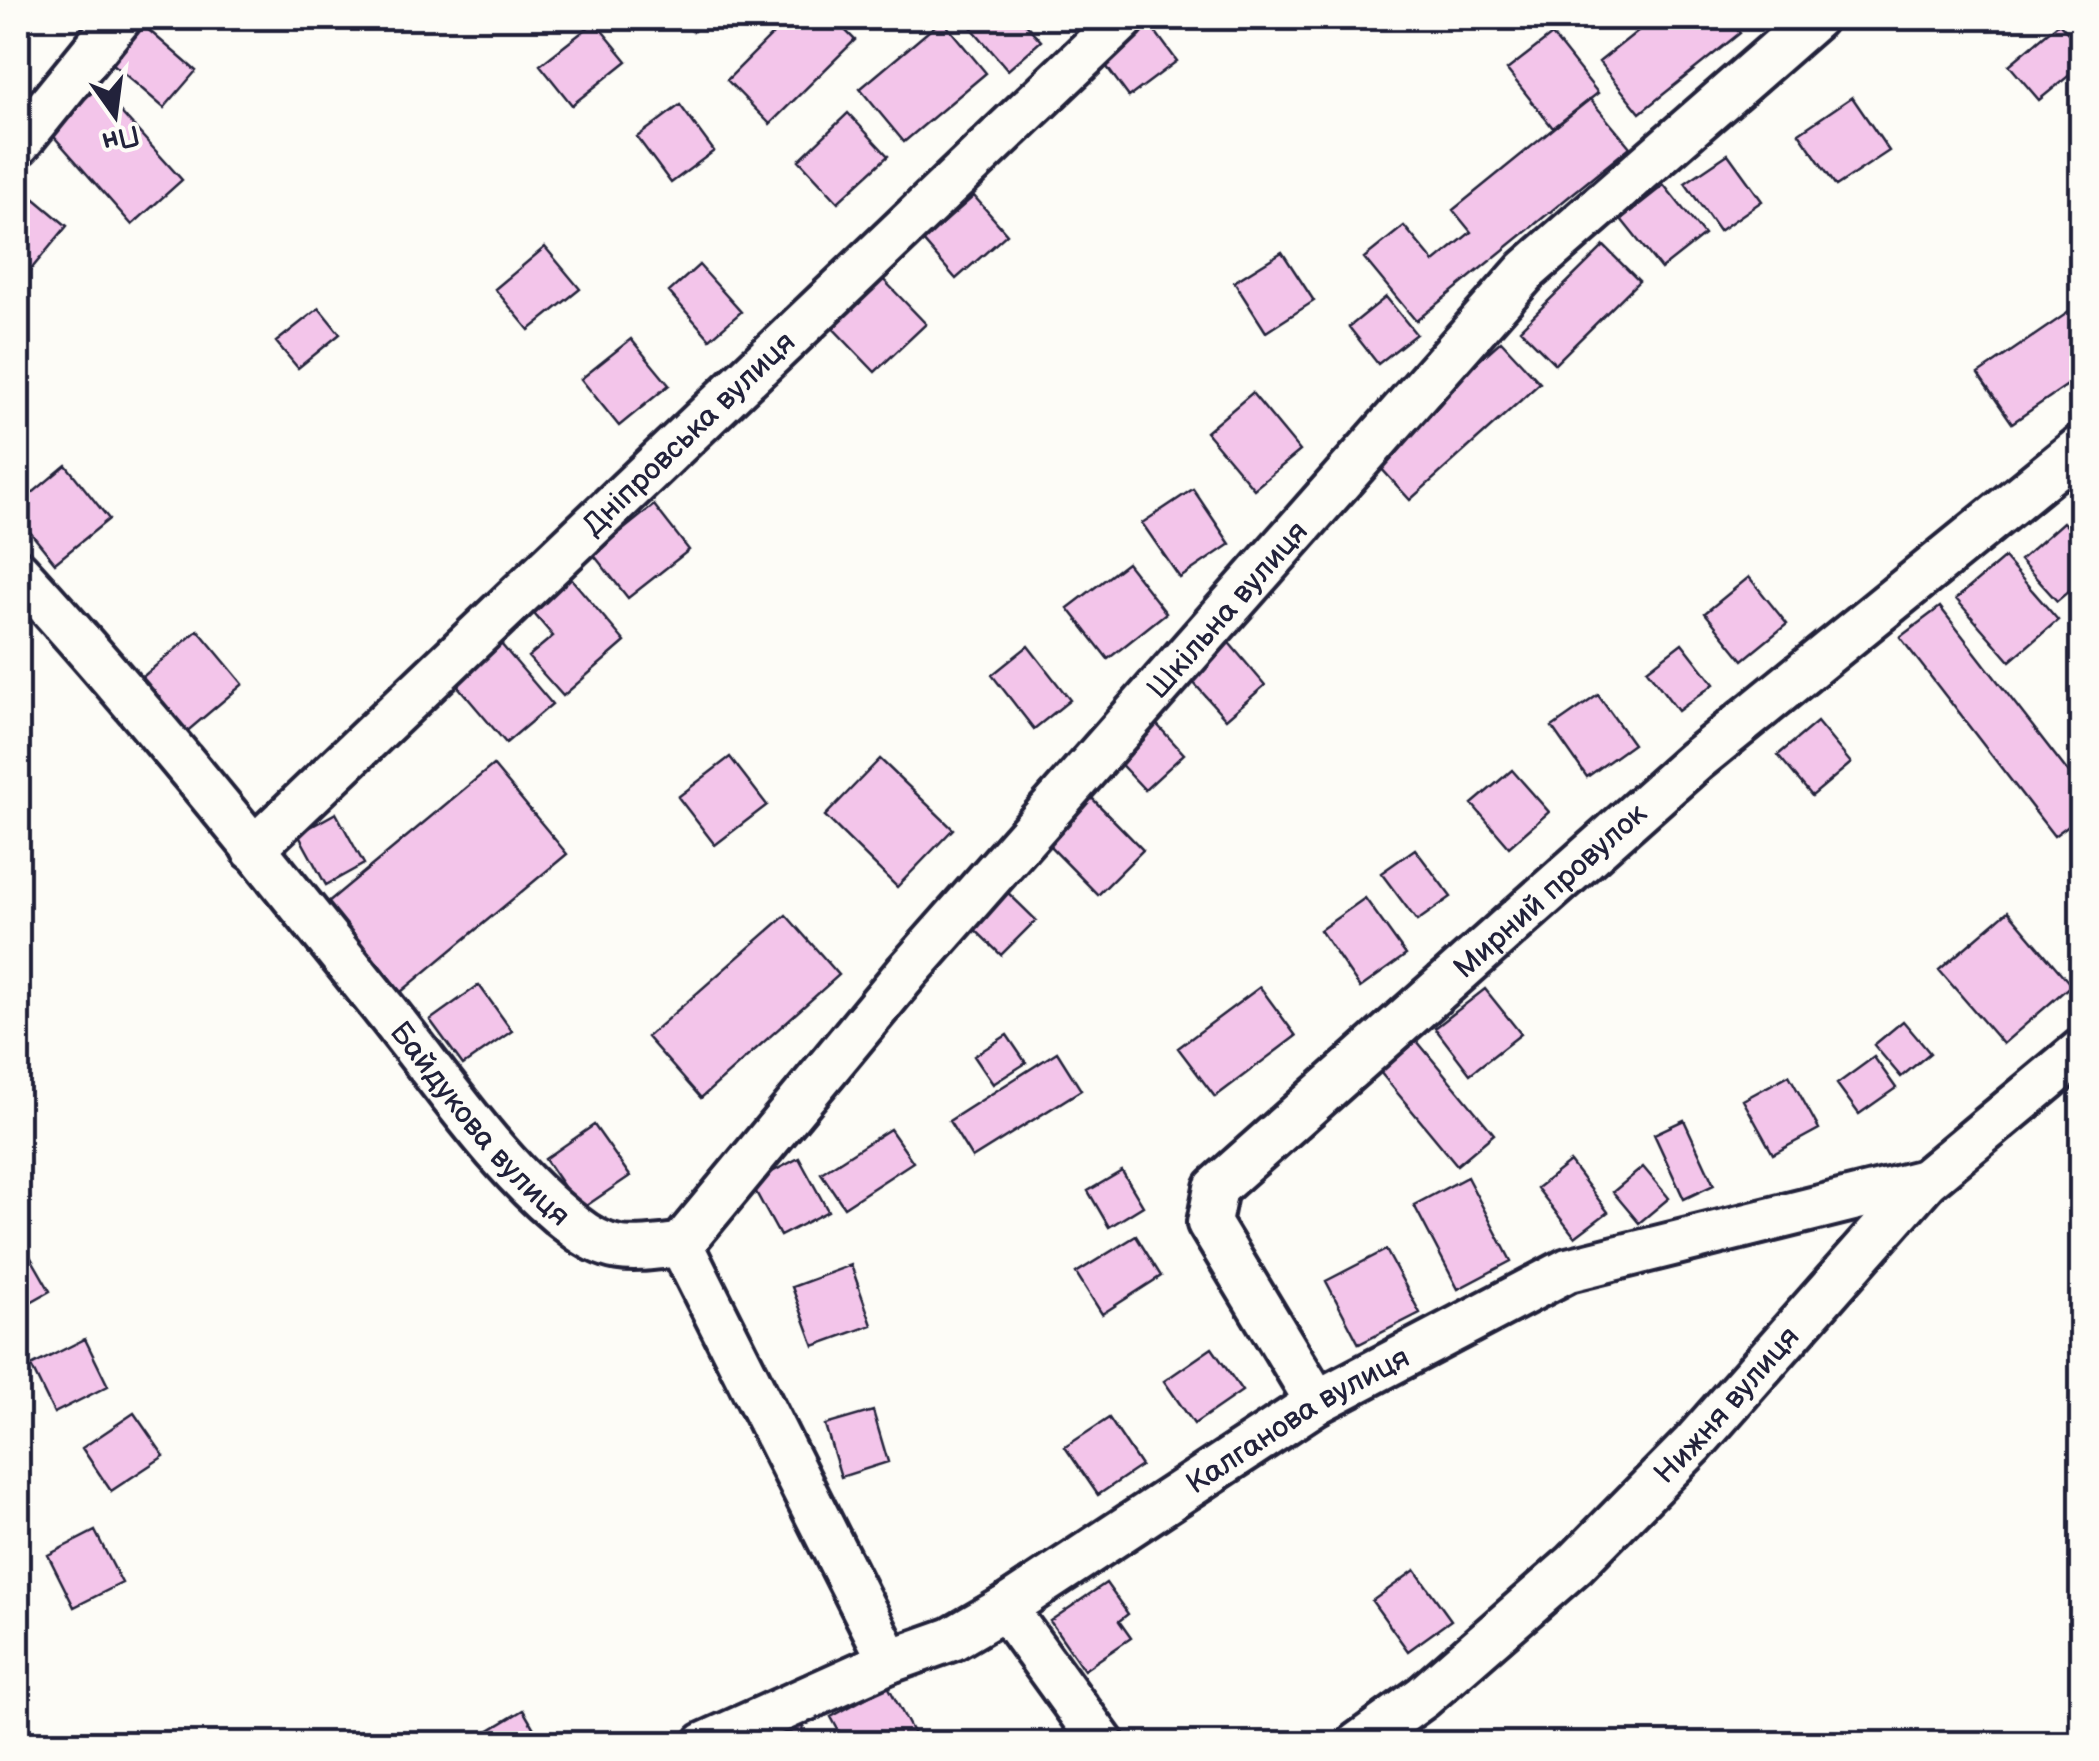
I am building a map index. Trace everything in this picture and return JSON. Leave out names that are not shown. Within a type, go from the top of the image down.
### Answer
[{"type":"street","points":[[18,144],[120,18]]},
{"type":"street","name":"Дніпровська вулиця","points":[[253,848],[1124,18]]},
{"type":"street","name":"Шкільна вулиця","points":[[681,1246],[906,972],[1527,270],[1814,18]]},
{"type":"street","name":"Мирний провулок","points":[[1317,1402],[1209,1223],[1216,1188],[1695,761],[2082,446]]},
{"type":"street","name":"Байдукова вулиця","points":[[18,572],[253,848],[506,1162],[575,1227],[618,1251],[681,1246]]},
{"type":"street","name":"Нижня вулиця","points":[[1358,1744],[1423,1697],[1576,1564],[1692,1444],[1925,1181],[2082,1050]]},
{"type":"street","name":"Калганова вулиця","points":[[705,1744],[890,1661],[952,1639],[1317,1402],[1568,1270],[1925,1181]]},
{"type":"street","points":[[681,1246],[890,1661]]},
{"type":"street","points":[[1005,1608],[1104,1744]]},
{"type":"building","points":[[678,18],[707,18],[693,32]]},
{"type":"building","points":[[789,18],[833,18],[855,40],[770,124],[727,80]]},
{"type":"building","points":[[967,18],[1020,18],[1041,41],[1008,70]]},
{"type":"building","points":[[1654,18],[1727,18],[1740,33],[1640,113],[1599,62]]},
{"type":"building","points":[[942,20],[986,73],[904,142],[860,89]]},
{"type":"building","points":[[595,22],[627,61],[572,105],[540,65]]},
{"type":"building","points":[[1149,23],[1177,61],[1129,97],[1101,59]]},
{"type":"building","points":[[2059,23],[2082,49],[2082,65],[2039,100],[2009,65]]},
{"type":"building","points":[[144,26],[196,71],[164,108],[112,63]]},
{"type":"building","points":[[1552,35],[1598,93],[1553,128],[1507,70]]},
{"type":"building","points":[[98,87],[182,180],[132,225],[49,131]]},
{"type":"building","points":[[1852,97],[1889,151],[1836,186],[1799,133]]},
{"type":"building","points":[[1590,99],[1630,147],[1416,321],[1364,258],[1404,226],[1434,262],[1471,232],[1453,210]]},
{"type":"building","points":[[680,105],[714,151],[671,183],[637,137]]},
{"type":"building","points":[[848,113],[888,156],[838,202],[799,160]]},
{"type":"building","points":[[1728,154],[1762,201],[1719,231],[1685,183]]},
{"type":"building","points":[[18,185],[67,226],[18,285]]},
{"type":"building","points":[[1664,185],[1704,235],[1661,269],[1621,219]]},
{"type":"building","points":[[974,196],[1007,234],[956,279],[923,241]]},
{"type":"building","points":[[1604,246],[1639,281],[1555,364],[1520,329]]},
{"type":"building","points":[[545,247],[580,289],[529,330],[495,289]]},
{"type":"building","points":[[1282,252],[1314,301],[1266,332],[1234,282]]},
{"type":"building","points":[[699,265],[741,312],[710,339],[669,292]]},
{"type":"building","points":[[878,274],[926,324],[875,372],[827,322]]},
{"type":"building","points":[[1386,297],[1416,334],[1378,364],[1349,327]]},
{"type":"building","points":[[2082,303],[2082,375],[2012,423],[1978,374]]},
{"type":"building","points":[[319,308],[340,334],[298,368],[276,342]]},
{"type":"building","points":[[631,339],[669,385],[619,426],[581,379]]},
{"type":"building","points":[[1501,341],[1540,383],[1410,500],[1371,457]]},
{"type":"building","points":[[1252,393],[1300,451],[1254,489],[1206,432]]},
{"type":"building","points":[[66,465],[109,519],[55,563],[18,517],[18,505]]},
{"type":"building","points":[[1193,489],[1230,544],[1180,578],[1142,523]]},
{"type":"building","points":[[654,505],[689,550],[628,598],[593,554]]},
{"type":"building","points":[[2063,522],[2082,542],[2082,580],[2057,601],[2020,560]]},
{"type":"building","points":[[2004,558],[2058,620],[2010,661],[1956,599]]},
{"type":"building","points":[[1127,563],[1166,613],[1108,659],[1068,608]]},
{"type":"building","points":[[568,575],[625,642],[563,696],[528,657],[553,636],[530,609]]},
{"type":"building","points":[[1749,577],[1787,624],[1743,660],[1705,613]]},
{"type":"building","points":[[1940,607],[2082,790],[2082,815],[2054,836],[1900,637]]},
{"type":"building","points":[[198,630],[243,684],[184,734],[139,680]]},
{"type":"building","points":[[1225,638],[1265,685],[1226,719],[1185,673]]},
{"type":"building","points":[[1682,643],[1714,684],[1678,711],[1647,670]]},
{"type":"building","points":[[501,644],[552,704],[506,743],[455,683]]},
{"type":"building","points":[[1028,646],[1070,700],[1034,729],[992,675]]},
{"type":"building","points":[[1598,695],[1633,744],[1587,777],[1552,727]]},
{"type":"building","points":[[1151,718],[1184,754],[1145,790],[1112,755]]},
{"type":"building","points":[[1817,722],[1851,763],[1812,796],[1778,755]]},
{"type":"building","points":[[730,757],[767,805],[715,845],[678,797]]},
{"type":"building","points":[[880,759],[953,829],[897,887],[825,816]]},
{"type":"building","points":[[493,765],[567,854],[401,992],[327,903]]},
{"type":"building","points":[[1512,770],[1549,812],[1509,847],[1472,804]]},
{"type":"building","points":[[1086,792],[1143,850],[1098,895],[1040,836]]},
{"type":"building","points":[[336,813],[364,864],[326,885],[298,834]]},
{"type":"building","points":[[1415,849],[1451,897],[1417,921],[1381,873]]},
{"type":"building","points":[[1000,885],[1036,920],[1001,955],[966,921]]},
{"type":"building","points":[[1365,898],[1406,955],[1360,988],[1320,930]]},
{"type":"building","points":[[2008,911],[2071,985],[2003,1044],[1939,970]]},
{"type":"building","points":[[786,915],[839,975],[701,1098],[647,1037]]},
{"type":"building","points":[[479,985],[512,1031],[463,1065],[430,1020]]},
{"type":"building","points":[[1260,987],[1296,1036],[1215,1097],[1178,1048]]},
{"type":"building","points":[[1485,989],[1521,1034],[1470,1074],[1435,1028]]},
{"type":"building","points":[[1903,1021],[1930,1053],[1901,1077],[1874,1045]]},
{"type":"building","points":[[1007,1035],[1026,1063],[993,1084],[974,1056]]},
{"type":"building","points":[[1417,1041],[1494,1134],[1457,1165],[1380,1072]]},
{"type":"building","points":[[1057,1052],[1081,1090],[972,1158],[949,1121]]},
{"type":"building","points":[[1874,1057],[1896,1088],[1859,1114],[1837,1084]]},
{"type":"building","points":[[1789,1075],[1819,1129],[1773,1154],[1743,1100]]},
{"type":"building","points":[[1684,1120],[1714,1185],[1684,1199],[1654,1134]]},
{"type":"building","points":[[594,1125],[630,1176],[580,1210],[545,1159]]},
{"type":"building","points":[[890,1129],[913,1162],[844,1207],[821,1173]]},
{"type":"building","points":[[799,1158],[828,1211],[780,1236],[751,1183]]},
{"type":"building","points":[[1570,1162],[1608,1212],[1575,1237],[1537,1188]]},
{"type":"building","points":[[1643,1167],[1669,1198],[1639,1223],[1613,1192]]},
{"type":"building","points":[[1122,1171],[1143,1206],[1109,1227],[1088,1191]]},
{"type":"building","points":[[1467,1177],[1511,1261],[1458,1289],[1414,1205]]},
{"type":"building","points":[[1136,1236],[1161,1276],[1102,1314],[1076,1273]]},
{"type":"building","points":[[22,1242],[50,1291],[18,1309],[18,1244]]},
{"type":"building","points":[[1386,1250],[1420,1313],[1359,1344],[1326,1281]]},
{"type":"building","points":[[851,1265],[872,1325],[814,1346],[792,1287]]},
{"type":"building","points":[[85,1339],[108,1386],[54,1413],[31,1366]]},
{"type":"building","points":[[1212,1348],[1242,1391],[1194,1424],[1164,1381]]},
{"type":"building","points":[[873,1411],[888,1462],[841,1477],[825,1425]]},
{"type":"building","points":[[134,1413],[164,1456],[111,1491],[82,1448]]},
{"type":"building","points":[[1109,1418],[1141,1466],[1098,1495],[1065,1447]]},
{"type":"building","points":[[95,1531],[122,1583],[74,1607],[48,1555]]},
{"type":"building","points":[[1415,1570],[1451,1620],[1408,1651],[1372,1601]]},
{"type":"building","points":[[1106,1583],[1128,1614],[1119,1621],[1131,1638],[1084,1670],[1050,1621]]},
{"type":"building","points":[[888,1686],[916,1738],[906,1744],[846,1744],[831,1717]]},
{"type":"building","points":[[523,1710],[543,1744],[483,1744],[478,1737]]},
{"type":"building","points":[[801,1725],[810,1744],[765,1744]]}]
